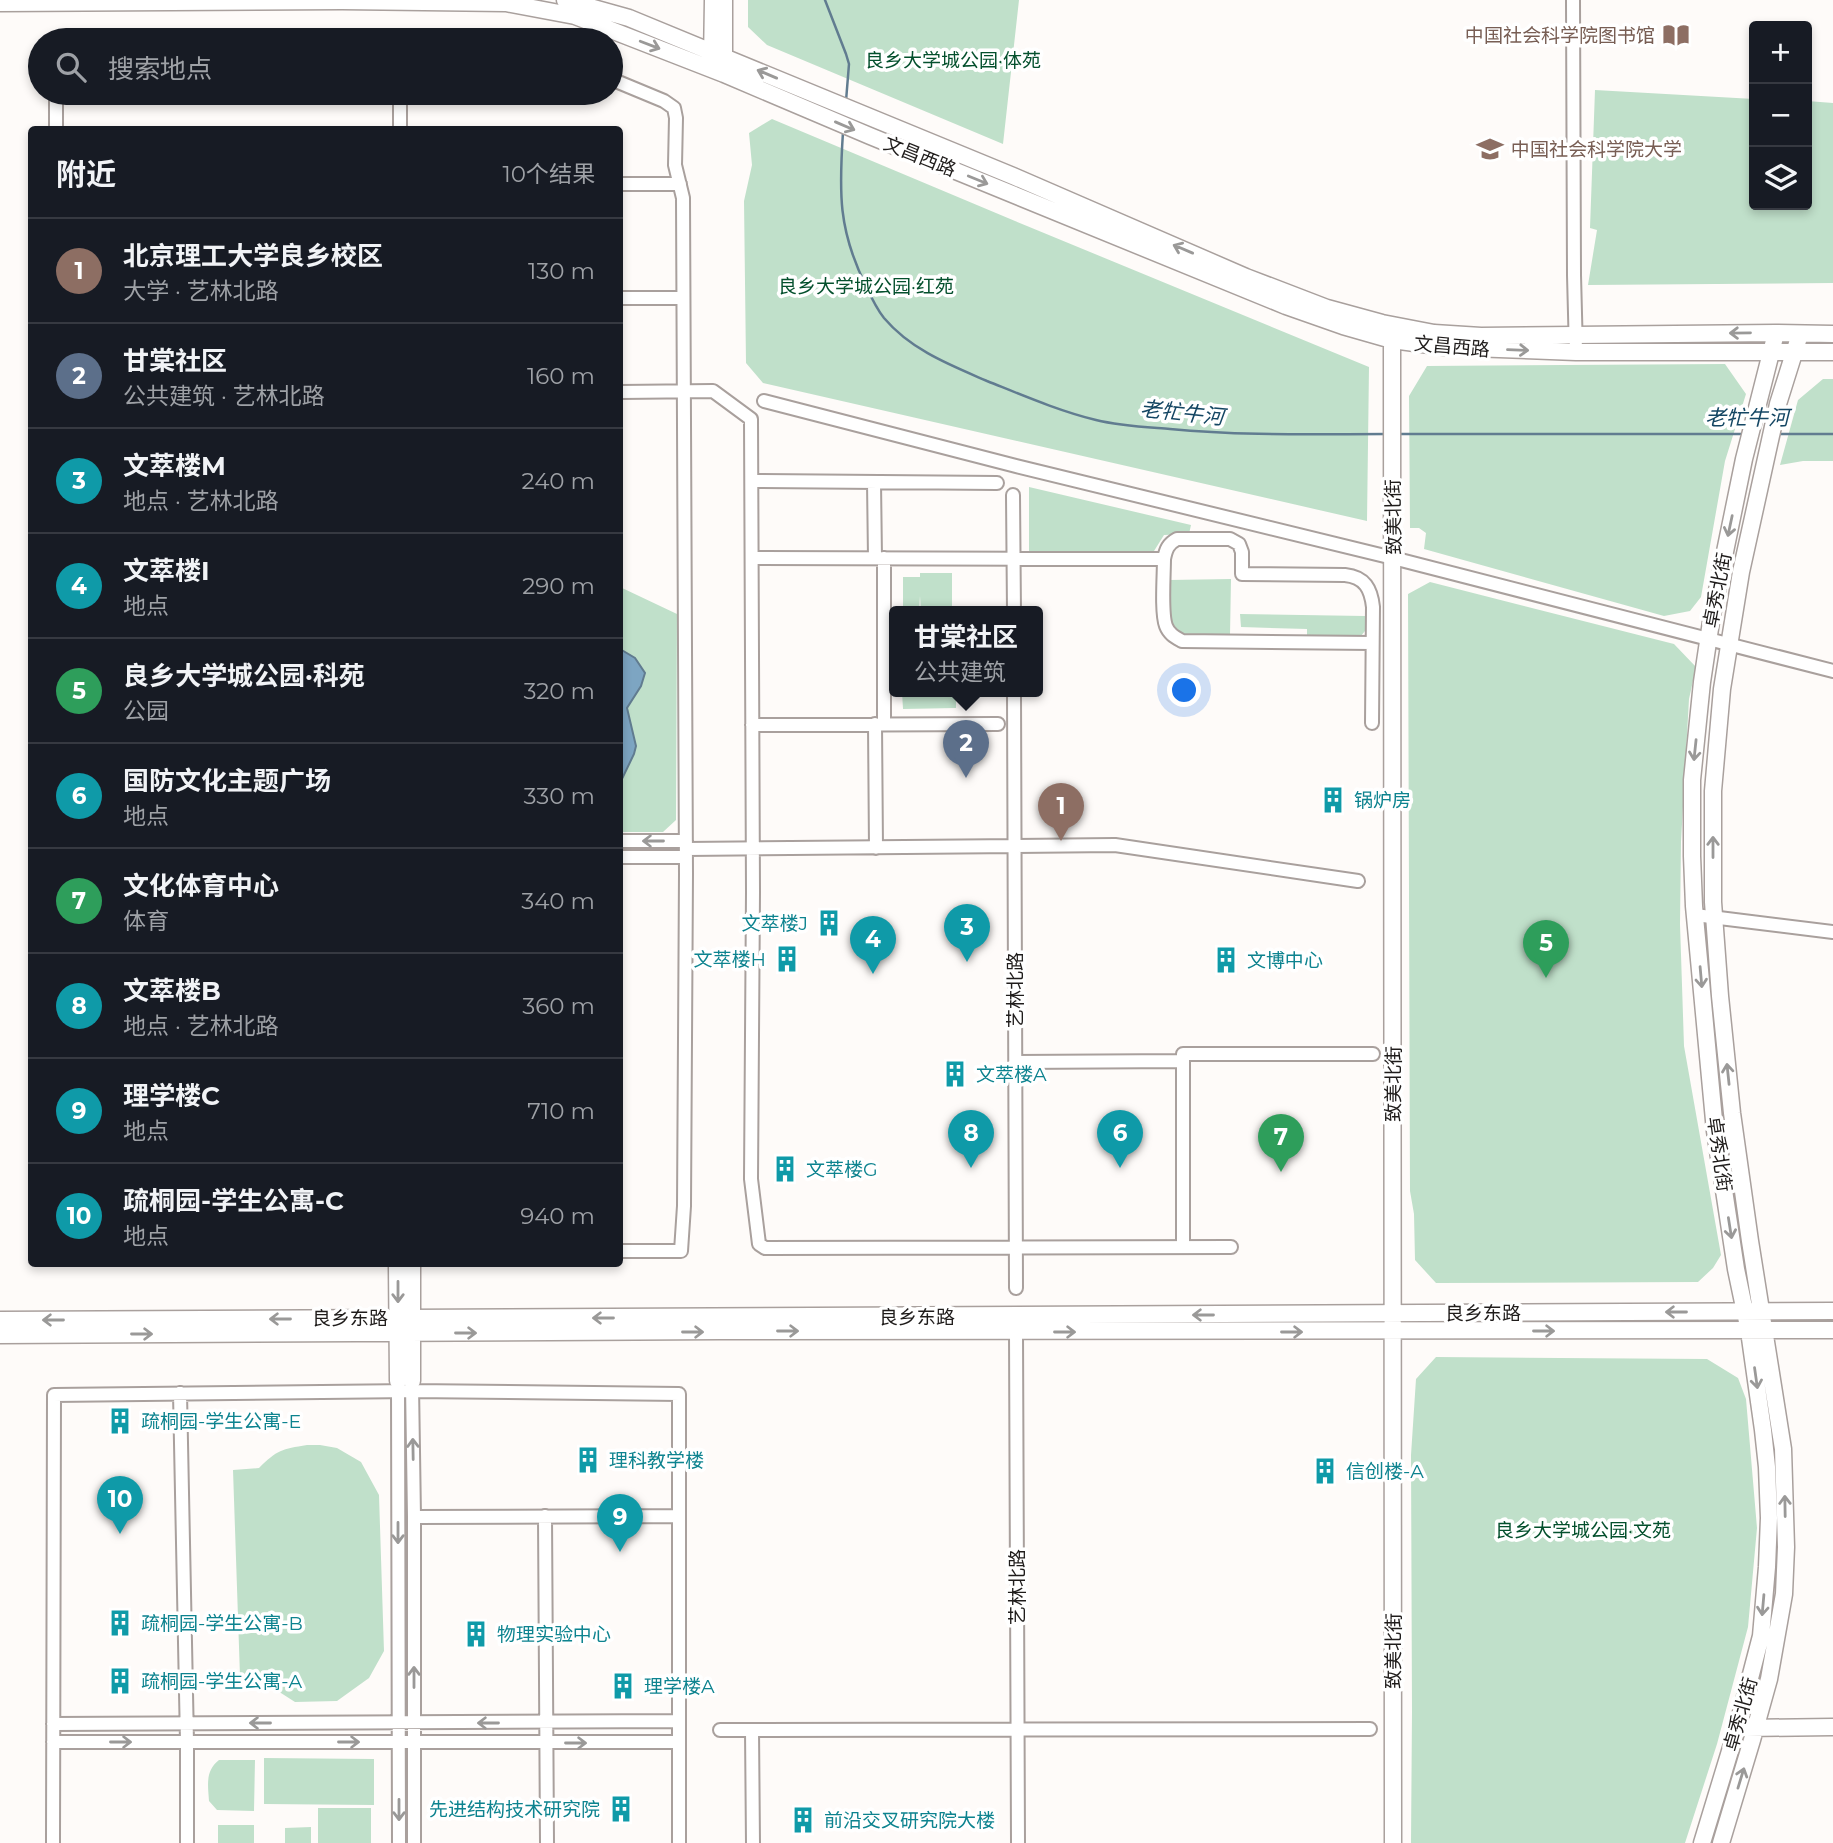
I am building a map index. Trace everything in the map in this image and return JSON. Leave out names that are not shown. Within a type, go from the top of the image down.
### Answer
[{"type":"main road","name":"文昌西路","points":[[565,0],[629,18],[871,117],[1246,277],[1392,332]]},
{"type":"main road","points":[[713,0],[718,71]]},
{"type":"main road","points":[[718,54],[724,0]]},
{"type":"main road","name":"文昌西路","points":[[0,3],[342,1],[506,4],[576,16],[607,28]]},
{"type":"main road","name":"文昌西路","points":[[623,34],[1286,306],[1343,326],[1392,332],[1576,344],[1833,352]]},
{"type":"main road","name":"致美北街","points":[[1392,332],[1393,1843]]},
{"type":"main road","name":"文昌西路","points":[[1576,344],[1776,333],[1833,334]]},
{"type":"main road","name":"卓秀北街","points":[[1756,1331],[1744,1311],[1715,1131],[1695,915],[1692,780],[1708,639],[1744,459],[1776,333]]},
{"type":"main road","name":"卓秀北街","points":[[1702,1843],[1737,1728],[1760,1636],[1769,1518],[1756,1331],[1761,1311],[1732,1113],[1720,996],[1714,917],[1713,791],[1722,689],[1741,572],[1778,404],[1800,334]]},
{"type":"main road","points":[[405,1267],[405,1386]]},
{"type":"main road","name":"良乡东路","points":[[0,1320],[405,1326],[720,1325],[1392,1314],[1833,1311]]},
{"type":"main road","name":"良乡东路","points":[[720,1325],[1016,1332],[1833,1330]]},
{"type":"main road","name":"良乡东路","points":[[0,1335],[405,1326]]},
{"type":"main road","points":[[1721,1843],[1769,1679],[1784,1594],[1784,1463],[1756,1331]]},
{"type":"main road","points":[[1737,1728],[1833,1727]]},
{"type":"street","points":[[1573,0],[1576,344]]},
{"type":"street","points":[[623,84],[664,101],[674,108],[677,118],[675,165],[683,198],[686,849],[684,1192],[681,1251],[623,1251]]},
{"type":"street","points":[[56,126],[57,105]]},
{"type":"street","points":[[400,105],[400,126]]},
{"type":"street","points":[[623,184],[680,184]]},
{"type":"street","points":[[623,298],[683,298]]},
{"type":"street","points":[[623,391],[713,391],[751,419],[751,1179],[759,1244],[765,1248],[1231,1247]]},
{"type":"street","points":[[764,401],[1833,671]]},
{"type":"street","points":[[752,481],[997,483]]},
{"type":"street","points":[[874,482],[879,558],[876,848]]},
{"type":"street","points":[[1013,495],[1014,606]]},
{"type":"street","points":[[1372,643],[1182,641],[1172,636],[1166,628],[1165,551],[1170,543],[1177,539],[1230,539],[1239,544],[1242,552],[1242,574],[1354,576],[1364,583],[1369,589],[1373,607],[1372,723]]},
{"type":"street","points":[[752,558],[1164,559]]},
{"type":"street","name":"艺林北路","points":[[1014,697],[1016,1288]]},
{"type":"street","points":[[752,725],[998,724]]},
{"type":"street","points":[[623,842],[686,849],[1115,845],[1358,881]]},
{"type":"street","points":[[623,857],[686,849]]},
{"type":"street","points":[[1695,915],[1833,932]]},
{"type":"street","points":[[1183,1247],[1183,1054],[1373,1054]]},
{"type":"street","points":[[1015,1062],[1183,1061]]},
{"type":"street","name":"艺林北路","points":[[1016,1332],[1018,1843]]},
{"type":"street","points":[[405,1386],[414,1517],[414,1843]]},
{"type":"street","points":[[398,1843],[405,1386]]},
{"type":"street","points":[[53,1843],[54,1395],[405,1386],[679,1394],[680,1843]]},
{"type":"street","points":[[180,1393],[187,1843]]},
{"type":"street","points":[[545,1516],[547,1843]]},
{"type":"street","points":[[414,1517],[679,1516]]},
{"type":"street","points":[[53,1724],[679,1721]]},
{"type":"street","points":[[720,1730],[1370,1729]]},
{"type":"street","points":[[752,1730],[753,1843]]},
{"type":"street","points":[[53,1742],[680,1742]]},
{"type":"green space","name":"良乡大学城公园·体苑","points":[[748,0],[1019,0],[1003,144],[767,45],[748,27]]},
{"type":"green space","points":[[1595,90],[1749,99],[1749,210],[1812,210],[1812,101],[1833,103],[1833,283],[1588,285],[1597,230],[1590,228]]},
{"type":"green space","name":"良乡大学城公园·红苑","points":[[772,119],[1369,367],[1367,521],[763,383],[746,363],[744,201],[752,165],[749,133]]},
{"type":"green space","points":[[1725,364],[1746,394],[1725,461],[1701,597],[1690,611],[1664,616],[1424,549],[1426,533],[1419,528],[1410,528],[1409,396],[1427,366]]},
{"type":"green space","points":[[1823,379],[1833,379],[1833,461],[1803,461],[1780,465],[1798,400]]},
{"type":"green space","points":[[1029,487],[1191,525],[1189,534],[1164,535],[1154,551],[1029,551]]},
{"type":"green space","points":[[920,573],[952,573],[952,606],[921,606],[920,596],[919,606],[903,606],[903,577],[920,577]]},
{"type":"green space","points":[[1231,579],[1230,635],[1180,634],[1169,619],[1169,580]]},
{"type":"green space","points":[[1430,582],[1674,644],[1696,667],[1689,699],[1681,842],[1680,924],[1684,1046],[1721,1255],[1713,1268],[1698,1282],[1436,1283],[1415,1260],[1414,1214],[1410,1191],[1408,594]]},
{"type":"green space","points":[[623,588],[677,614],[676,820],[663,832],[623,832]]},
{"type":"green space","points":[[1240,614],[1365,616],[1365,631],[1360,637],[1307,637],[1307,629],[1241,627]]},
{"type":"green space","points":[[902,697],[956,697],[956,708],[903,709]]},
{"type":"green space","name":"良乡大学城公园·文苑","points":[[1436,1357],[1707,1359],[1738,1378],[1746,1399],[1757,1528],[1748,1627],[1717,1744],[1685,1843],[1411,1843],[1411,1455],[1416,1379]]},
{"type":"green space","points":[[307,1445],[337,1448],[361,1462],[379,1495],[384,1651],[369,1678],[337,1701],[295,1702],[262,1678],[240,1676],[233,1470],[259,1468],[280,1451]]},
{"type":"green space","points":[[264,1758],[374,1759],[374,1805],[264,1804]]},
{"type":"green space","points":[[219,1760],[255,1760],[254,1811],[217,1810],[209,1801],[209,1774]]},
{"type":"green space","points":[[318,1808],[371,1808],[371,1843],[318,1843]]},
{"type":"green space","points":[[218,1825],[254,1825],[254,1843],[218,1843]]},
{"type":"green space","points":[[311,1827],[311,1843],[285,1843],[285,1828]]},
{"type":"water","points":[[623,651],[635,658],[645,673],[641,686],[627,708],[636,746],[623,777]]},
{"type":"waterway","name":"老牤牛河","points":[[825,0],[849,64],[846,101]]},
{"type":"waterway","name":"老牤牛河","points":[[843,132],[842,210],[857,266],[884,318],[906,339],[932,356],[1041,402],[1114,424],[1224,433],[1387,434]]},
{"type":"waterway","name":"老牤牛河","points":[[1397,434],[1744,434]]},
{"type":"waterway","name":"老牤牛河","points":[[1778,434],[1833,434]]},
{"type":"place","name":"中国社会科学院图书馆","points":[[1676,35]]},
{"type":"place","name":"中国社会科学院大学","points":[[1490,149]]},
{"type":"place","name":"甘棠社区","points":[[966,778]]},
{"type":"place","name":"锅炉房","points":[[1333,800]]},
{"type":"place","name":"北京理工大学良乡校区","points":[[1061,841]]},
{"type":"place","name":"文萃楼J","points":[[829,923]]},
{"type":"place","name":"文萃楼H","points":[[787,959]]},
{"type":"place","name":"文博中心","points":[[1226,960]]},
{"type":"place","name":"文萃楼M","points":[[967,962]]},
{"type":"place","name":"文萃楼I","points":[[873,974]]},
{"type":"place","name":"良乡大学城公园·科苑","points":[[1546,978]]},
{"type":"place","name":"文萃楼A","points":[[955,1074]]},
{"type":"place","name":"文萃楼B","points":[[971,1168]]},
{"type":"place","name":"国防文化主题广场","points":[[1120,1168]]},
{"type":"place","name":"文萃楼G","points":[[785,1169]]},
{"type":"place","name":"文化体育中心","points":[[1281,1172]]},
{"type":"place","name":"疏桐园-学生公寓-E","points":[[120,1421]]},
{"type":"place","name":"理科教学楼","points":[[588,1460]]},
{"type":"place","name":"信创楼-A","points":[[1325,1471]]},
{"type":"place","name":"疏桐园-学生公寓-C","points":[[120,1534]]},
{"type":"place","name":"理学楼C","points":[[620,1552]]},
{"type":"place","name":"疏桐园-学生公寓-B","points":[[120,1623]]},
{"type":"place","name":"物理实验中心","points":[[476,1634]]},
{"type":"place","name":"疏桐园-学生公寓-A","points":[[120,1681]]},
{"type":"place","name":"理学楼A","points":[[623,1686]]},
{"type":"place","name":"先进结构技术研究院","points":[[621,1809]]},
{"type":"place","name":"前沿交叉研究院大楼","points":[[803,1820]]}]
